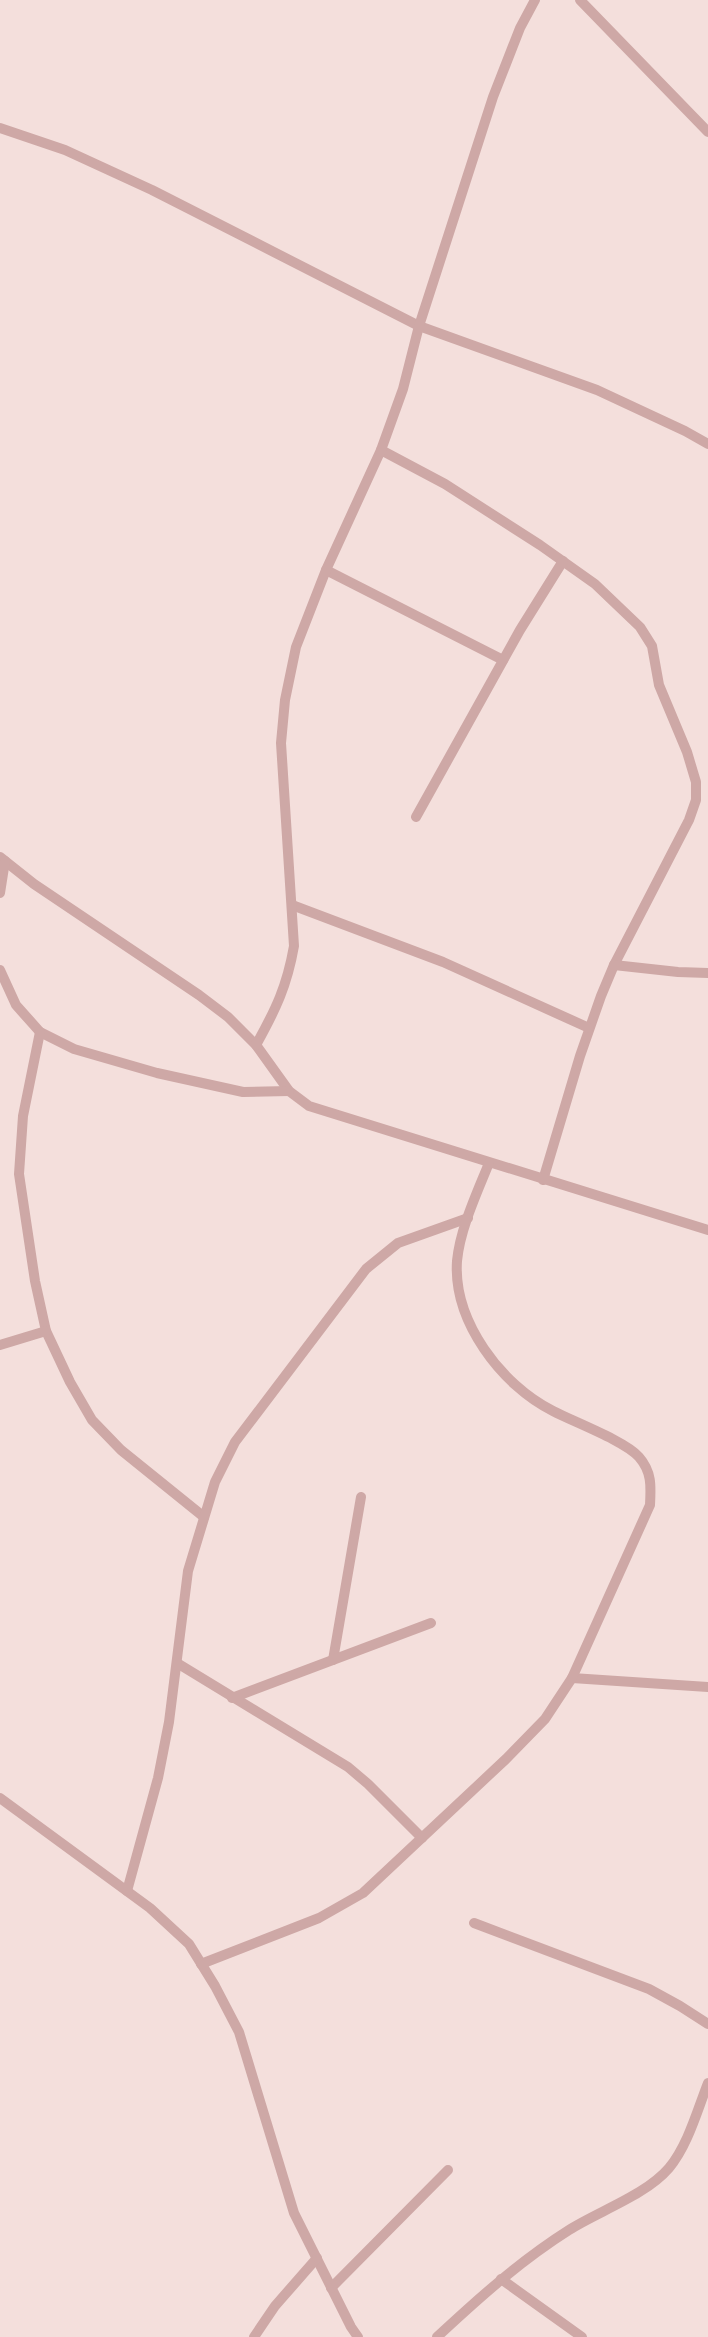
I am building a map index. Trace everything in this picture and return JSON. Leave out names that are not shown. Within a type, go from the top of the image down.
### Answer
[{"type":"street","points":[[256,1045],[275,1010],[289,976],[294,946],[281,743],[285,700],[296,646],[326,570],[381,450],[403,389],[419,326],[493,98],[520,28],[535,0]]},
{"type":"street","points":[[580,0],[708,132]]},
{"type":"street","points":[[0,128],[65,150],[152,190],[419,326],[598,390],[685,431],[708,444]]},
{"type":"street","points":[[381,450],[445,484],[563,561],[595,584],[640,627],[652,646],[659,685],[687,752],[696,782],[696,800],[690,820],[614,965],[589,1028],[543,1180]]},
{"type":"street","points":[[416,817],[503,660],[563,561]]},
{"type":"street","points":[[326,570],[503,660]]},
{"type":"street","points":[[0,893],[3,859]]},
{"type":"street","points":[[3,859],[114,939],[199,995],[228,1017],[256,1045],[289,1091],[309,1106],[543,1180],[708,1230]]},
{"type":"street","points":[[292,905],[443,962],[589,1028]]},
{"type":"street","points":[[614,965],[678,972],[708,973]]},
{"type":"street","points":[[0,970],[16,1005],[40,1032],[74,1048],[157,1073],[243,1092],[289,1091]]},
{"type":"street","points":[[40,1032],[23,1116],[18,1174],[35,1281],[46,1331],[70,1382],[92,1420],[121,1450],[204,1517]]},
{"type":"street","points":[[201,1964],[319,1918],[363,1893],[506,1759],[546,1719],[572,1678],[650,1505],[652,1481],[638,1457],[614,1441],[552,1410],[528,1396],[503,1371],[477,1338],[460,1300],[457,1260],[468,1218],[489,1163]]},
{"type":"street","points":[[127,1891],[158,1778],[169,1722],[188,1571],[215,1482],[235,1442],[366,1269],[398,1243],[468,1218]]},
{"type":"street","points":[[0,1345],[46,1331]]},
{"type":"street","points":[[334,1660],[361,1497]]},
{"type":"street","points":[[232,1698],[431,1623]]},
{"type":"street","points":[[177,1663],[232,1698],[348,1767],[368,1784],[422,1838]]},
{"type":"street","points":[[572,1678],[708,1687]]},
{"type":"street","points":[[0,1798],[150,1908],[189,1944],[239,2032],[294,2213],[351,2327],[358,2337]]},
{"type":"street","points":[[474,1923],[649,1989],[708,2024]]},
{"type":"street","points":[[437,2337],[524,2260],[570,2229],[646,2186],[668,2169],[680,2152],[708,2083]]},
{"type":"street","points":[[331,2288],[448,2170]]},
{"type":"street","points":[[254,2337],[275,2306],[317,2258]]},
{"type":"street","points":[[501,2279],[582,2337]]}]
